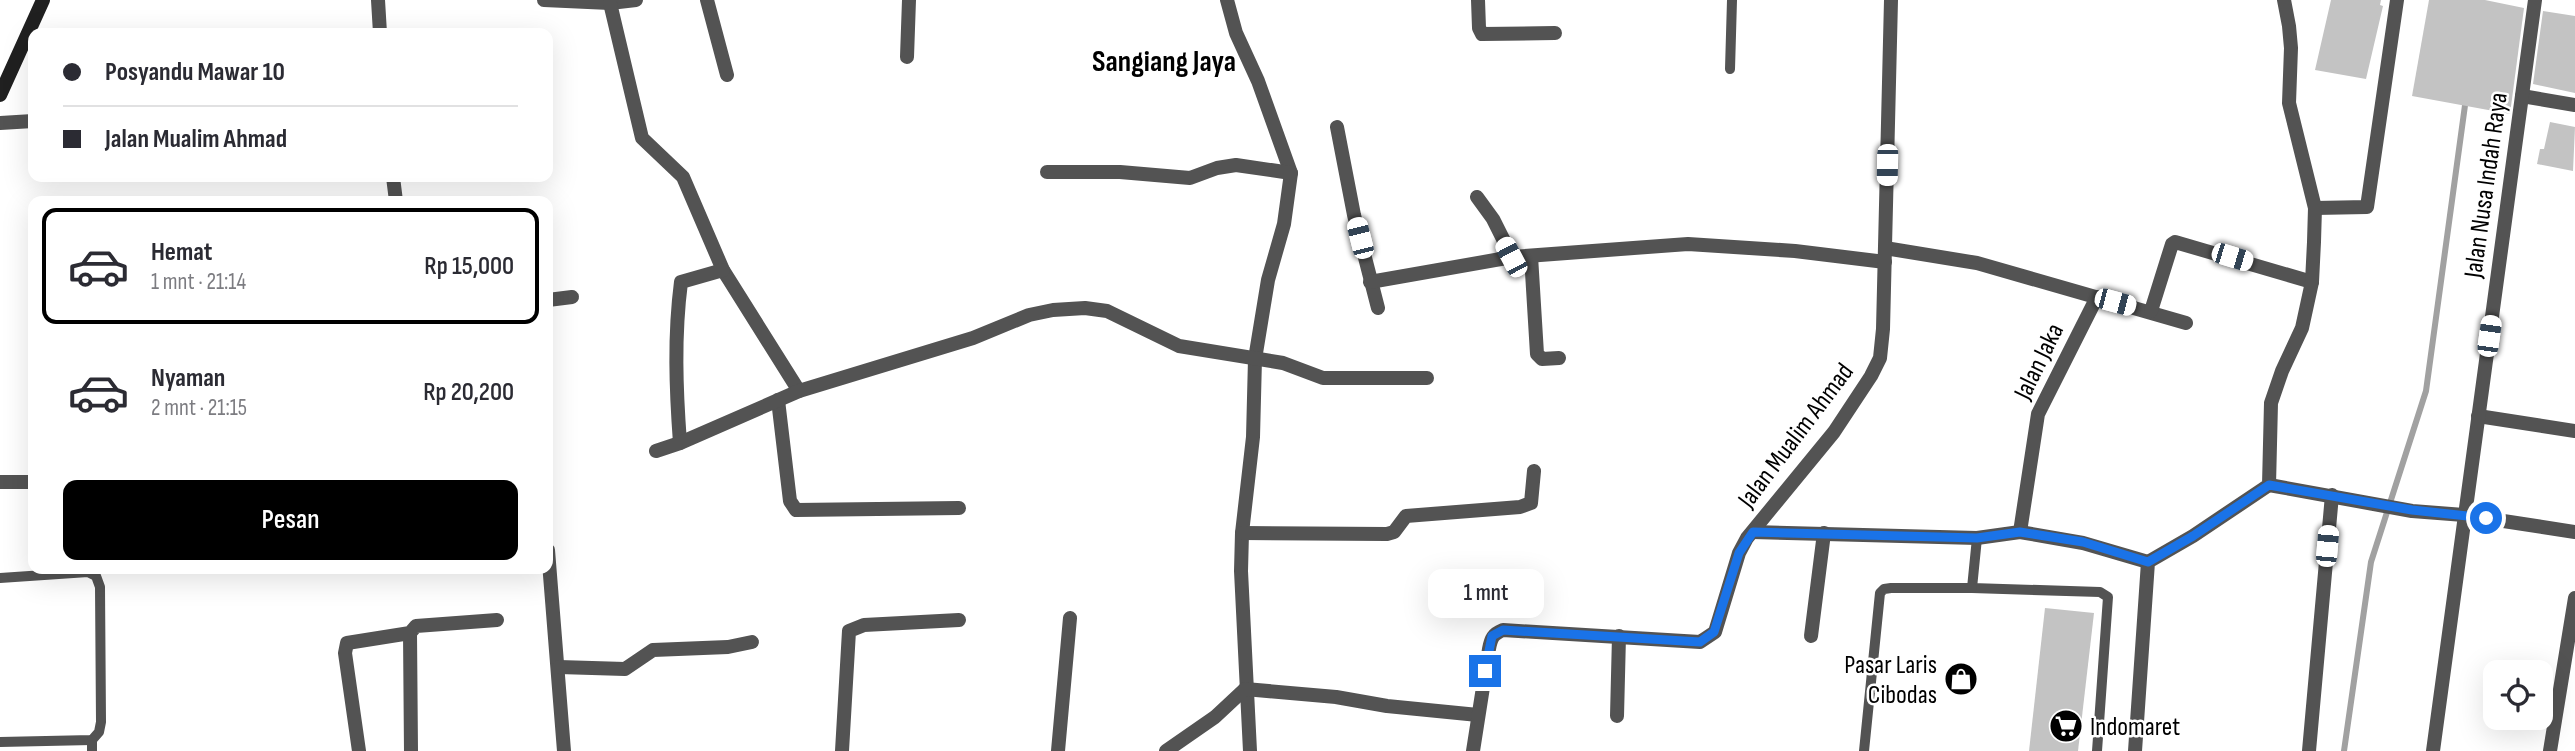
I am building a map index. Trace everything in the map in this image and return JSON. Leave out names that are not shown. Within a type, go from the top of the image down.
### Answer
[{"type":"main road","points":[[30,28],[43,0]]},
{"type":"main road","points":[[2,89],[28,33]]},
{"type":"street","points":[[378,0],[380,28]]},
{"type":"street","points":[[544,0],[610,3],[636,0]]},
{"type":"street","points":[[707,0],[727,75]]},
{"type":"street","points":[[907,57],[909,0]]},
{"type":"street","points":[[1227,0],[1236,33],[1263,92],[1291,173],[1284,224],[1268,281],[1255,359],[1253,437],[1242,533],[1245,689],[1250,751]]},
{"type":"street","points":[[1478,0],[1479,28],[1482,34],[1555,33]]},
{"type":"street","name":"Jalan Mualim Ahmad","points":[[1473,751],[1489,649],[1492,636],[1496,633],[1503,630],[1700,642],[1708,638],[1714,632],[1739,553],[1834,432],[1871,376],[1880,358],[1883,329],[1891,0]]},
{"type":"street","points":[[2284,0],[2290,26]]},
{"type":"street","points":[[2269,485],[2272,403],[2282,371],[2302,328],[2312,282],[2315,208],[2290,103],[2290,26],[2295,0]]},
{"type":"street","points":[[2315,208],[2367,207],[2397,0]]},
{"type":"street","name":"Jalan Nusa Indah Raya","points":[[2433,751],[2535,0]]},
{"type":"street","points":[[610,3],[642,138],[682,177],[723,270],[799,391]]},
{"type":"street","points":[[2522,96],[2575,105]]},
{"type":"street","points":[[0,123],[28,121]]},
{"type":"street","points":[[1337,127],[1354,215],[1378,308]]},
{"type":"street","points":[[1047,172],[1120,172],[1190,178],[1217,168],[1236,165],[1291,173]]},
{"type":"street","points":[[1478,197],[1493,219],[1511,257]]},
{"type":"street","points":[[2151,312],[2172,244],[2179,241],[2312,282]]},
{"type":"street","points":[[1370,282],[1511,257],[1688,244],[1977,263],[2186,323]]},
{"type":"street","points":[[1531,256],[1537,354],[1542,359],[1559,358]]},
{"type":"street","points":[[680,443],[675,385],[677,311],[681,282],[723,270]]},
{"type":"street","points":[[553,299],[572,297]]},
{"type":"street","name":"Jalan Jaka","points":[[2020,532],[2038,414],[2097,297]]},
{"type":"street","points":[[656,451],[799,391],[973,338],[1029,314],[1053,310],[1086,308],[1107,311],[1179,346],[1292,365],[1323,378],[1427,378]]},
{"type":"street","points":[[778,400],[790,501],[796,510],[959,508]]},
{"type":"street","points":[[2478,416],[2575,431]]},
{"type":"street","points":[[1242,533],[1387,534],[1394,532],[1406,516],[1520,507],[1529,505],[1533,497],[1534,471]]},
{"type":"street","points":[[0,482],[28,482]]},
{"type":"street","points":[[1753,532],[1977,538],[2020,532],[2083,542],[2148,562],[2193,536],[2269,485],[2412,510],[2575,532]]},
{"type":"street","points":[[2309,751],[2332,495]]},
{"type":"street","points":[[1811,636],[1824,533]]},
{"type":"street","points":[[2135,751],[2148,562]]},
{"type":"street","points":[[550,574],[564,751]]},
{"type":"street","points":[[2550,751],[2575,598]]},
{"type":"street","points":[[1058,751],[1070,618]]},
{"type":"street","points":[[359,751],[345,645],[410,633],[416,626],[496,620]]},
{"type":"street","points":[[842,751],[849,631],[864,625],[959,620]]},
{"type":"street","points":[[410,633],[411,751]]},
{"type":"street","points":[[1617,716],[1619,636]]},
{"type":"street","points":[[559,667],[625,669],[653,650],[728,647],[752,642]]},
{"type":"street","points":[[1166,751],[1214,717],[1245,689],[1336,697],[1387,706],[1478,715]]},
{"type":"lane","points":[[1730,69],[1732,0]]},
{"type":"lane","points":[[1972,589],[1977,538]]},
{"type":"lane","points":[[0,578],[59,574]]},
{"type":"lane","points":[[92,574],[96,576],[100,587],[101,722],[99,732],[92,740],[92,751]]},
{"type":"lane","points":[[1864,751],[1880,593],[1891,588],[2100,592],[2108,597],[2097,751]]},
{"type":"lane","points":[[0,741],[92,740]]},
{"type":"building","points":[[2331,0],[2381,0],[2380,5],[2383,6],[2366,79],[2315,70]]},
{"type":"building","points":[[2429,0],[2485,0],[2524,8],[2510,114],[2412,96]]},
{"type":"building","points":[[2543,11],[2575,16],[2575,93],[2533,84]]},
{"type":"building","points":[[2550,122],[2575,127],[2573,171],[2537,164],[2540,149],[2544,149]]},
{"type":"building","points":[[2045,608],[2094,613],[2078,751],[2029,751]]},
{"type":"waterway","points":[[2344,751],[2371,562],[2426,391],[2466,98]]},
{"type":"place","name":"Pasar Laris Cibodas","points":[[1961,679]]},
{"type":"place","name":"Indomaret","points":[[2066,726]]},
{"type":"district","name":"Sangiang Jaya","points":[[1164,61]]},
{"type":"route","points":[[1485,671],[1492,636],[1503,630],[1700,642],[1708,638],[1714,632],[1739,553],[1753,532],[1977,538],[2020,532],[2083,542],[2148,562],[2234,510],[2269,485],[2412,510],[2486,518]]}]
